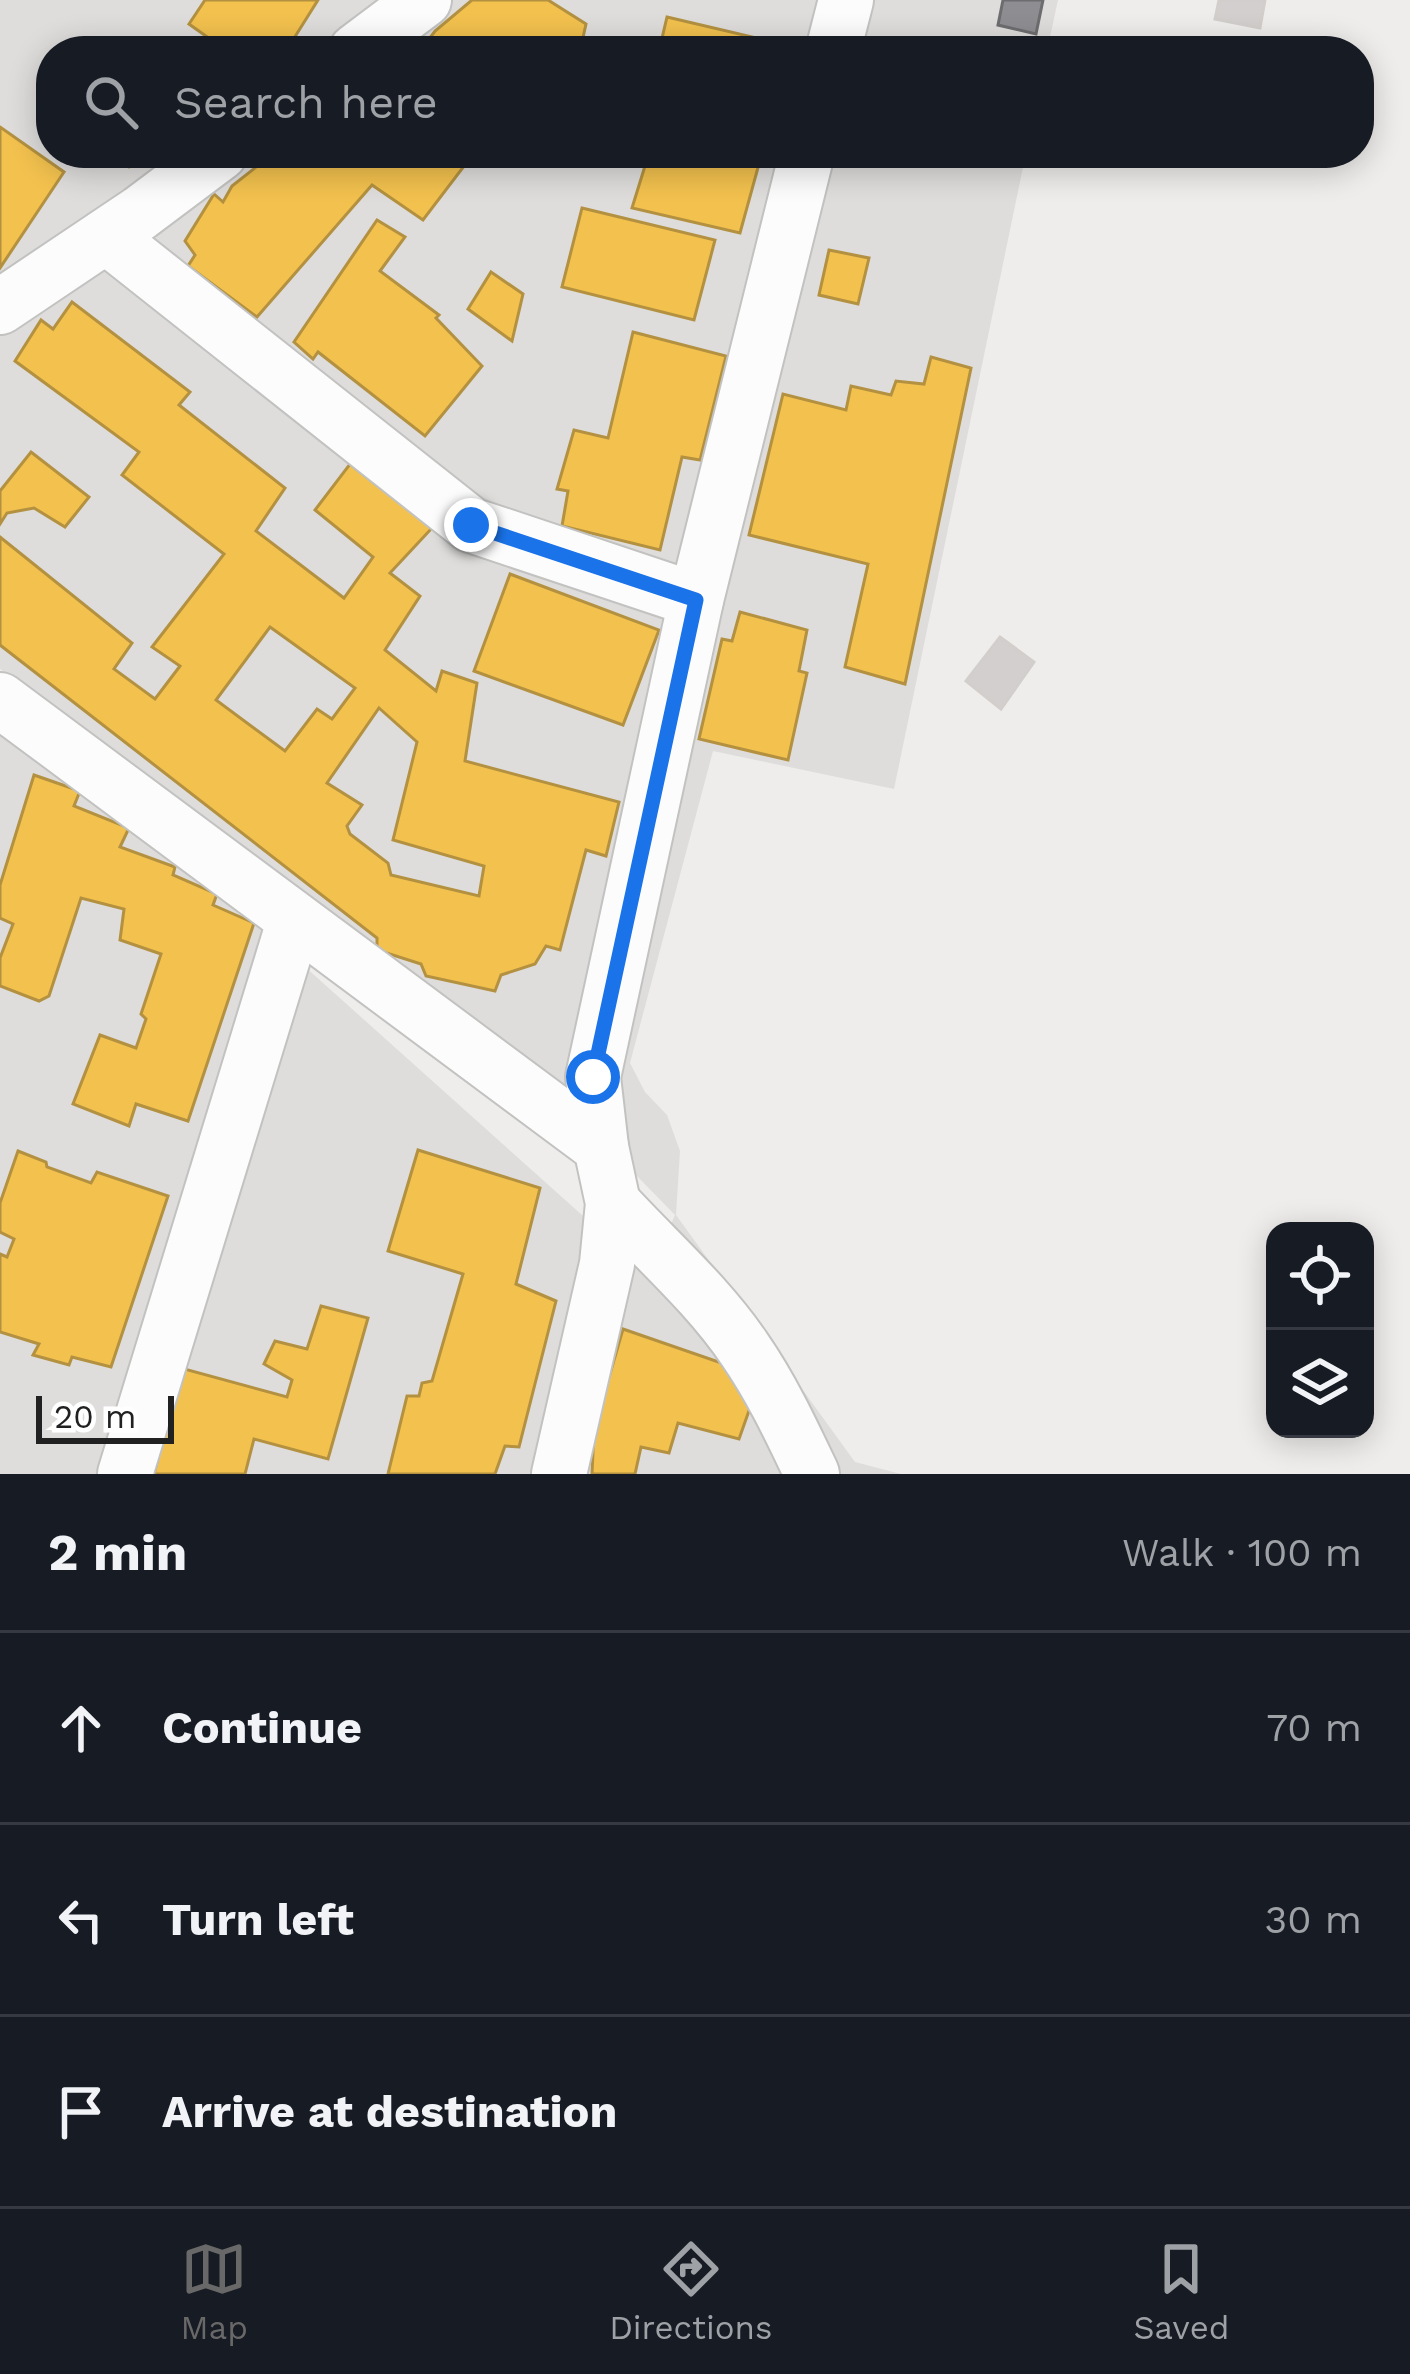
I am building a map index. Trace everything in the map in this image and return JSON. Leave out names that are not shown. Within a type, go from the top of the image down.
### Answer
[{"type":"street","points":[[376,36],[424,0]]},
{"type":"street","points":[[837,36],[846,0]]},
{"type":"street","points":[[0,307],[199,168]]},
{"type":"street","points":[[559,1474],[607,1264],[613,1203],[593,1077],[696,600],[804,168]]},
{"type":"street","points":[[106,236],[471,525],[696,600]]},
{"type":"street","points":[[0,700],[601,1148]]},
{"type":"street","points":[[125,1474],[294,922]]},
{"type":"street","points":[[613,1203],[691,1282],[744,1348],[812,1474]]},
{"type":"shaded area","points":[[0,0],[1058,0],[1050,36],[36,36],[36,168],[1023,168],[894,789],[713,751],[630,1063],[645,1092],[667,1115],[680,1151],[676,1215],[855,1462],[901,1474],[0,1474],[0,728],[255,922],[649,1275],[675,1215],[548,1085],[0,669]]},
{"type":"building: Homes","points":[[205,0],[318,0],[295,36],[206,36],[189,24]]},
{"type":"building: Homes","points":[[472,0],[548,0],[586,24],[583,36],[431,36]]},
{"type":"building: Homes","points":[[667,17],[748,36],[663,36]]},
{"type":"building: Homes","points":[[0,127],[36,152],[36,168],[64,172],[0,268]]},
{"type":"building: Homes","points":[[255,168],[463,168],[423,220],[372,185],[257,317],[188,266],[195,255],[185,241],[214,194],[223,202],[232,186]]},
{"type":"building: Homes","points":[[644,168],[758,168],[740,233],[632,208]]},
{"type":"building: Homes","points":[[582,208],[715,240],[694,320],[562,287]]},
{"type":"building: Homes","points":[[377,220],[405,237],[380,271],[439,315],[436,318],[482,366],[425,436],[318,352],[313,359],[294,342]]},
{"type":"building: Homes","points":[[829,250],[869,258],[858,304],[819,295]]},
{"type":"building: Homes","points":[[491,272],[523,294],[512,341],[468,309]]},
{"type":"building: Homes","points":[[72,302],[190,392],[179,405],[285,488],[256,531],[344,598],[373,557],[315,510],[350,464],[432,528],[390,573],[420,596],[385,650],[436,691],[442,671],[477,683],[465,761],[619,802],[606,856],[586,850],[560,950],[546,946],[535,964],[501,975],[495,991],[426,976],[421,964],[377,950],[377,938],[0,645],[0,537],[132,643],[114,669],[155,699],[180,666],[152,647],[224,554],[122,475],[139,452],[15,361],[41,320],[53,329]],"holes":[[[270,627],[355,688],[332,719],[317,709],[285,751],[216,700]],[[379,708],[417,742],[393,840],[484,866],[479,896],[391,875],[388,863],[350,834],[347,826],[362,805],[327,783]]]},
{"type":"building: Homes","points":[[633,332],[726,356],[700,460],[682,457],[660,550],[562,526],[568,491],[557,489],[574,430],[608,438]]},
{"type":"building: Homes","points":[[931,357],[971,368],[905,684],[845,667],[868,564],[749,535],[783,394],[846,410],[851,386],[891,395],[896,381],[924,384]]},
{"type":"building: Homes","points":[[31,452],[89,497],[65,527],[34,508],[7,513],[0,524],[0,491]]},
{"type":"building: Homes","points":[[510,574],[659,630],[623,725],[474,671]]},
{"type":"building: Homes","points":[[740,612],[807,630],[799,671],[807,673],[788,760],[699,739],[722,639],[732,641]]},
{"type":"building: Homes","points":[[34,775],[80,791],[74,806],[129,828],[120,847],[175,867],[173,875],[217,894],[213,905],[254,923],[188,1121],[136,1104],[129,1126],[73,1104],[100,1035],[136,1048],[146,1019],[141,1014],[161,954],[120,940],[124,909],[81,898],[49,996],[39,1001],[0,986],[0,958],[13,924],[0,918],[0,885]]},
{"type":"building: Homes","points":[[418,1150],[540,1188],[516,1284],[556,1301],[519,1447],[505,1446],[495,1474],[388,1474],[407,1396],[419,1396],[422,1383],[432,1381],[463,1274],[388,1251]]},
{"type":"building: Homes","points":[[18,1151],[91,1183],[97,1172],[168,1196],[111,1367],[72,1357],[69,1365],[33,1355],[39,1344],[0,1332],[0,1254],[7,1257],[14,1239],[0,1232],[0,1203]]},
{"type":"building: Homes","points":[[321,1306],[368,1318],[328,1459],[254,1439],[245,1474],[154,1474],[181,1368],[287,1397],[292,1380],[264,1364],[275,1341],[307,1349]]},
{"type":"building: Homes","points":[[623,1329],[739,1369],[756,1391],[739,1439],[678,1423],[669,1453],[641,1447],[635,1474],[592,1474],[594,1429]]},
{"type":"building: Industry","points":[[1003,0],[1043,0],[1036,34],[998,25]]},
{"type":"building: Other","points":[[1219,0],[1265,0],[1260,28],[1215,19]]},
{"type":"building: Other","points":[[1000,637],[1034,662],[1001,709],[966,681]]},
{"type":"route","points":[[471,525],[696,600],[593,1077]]}]
